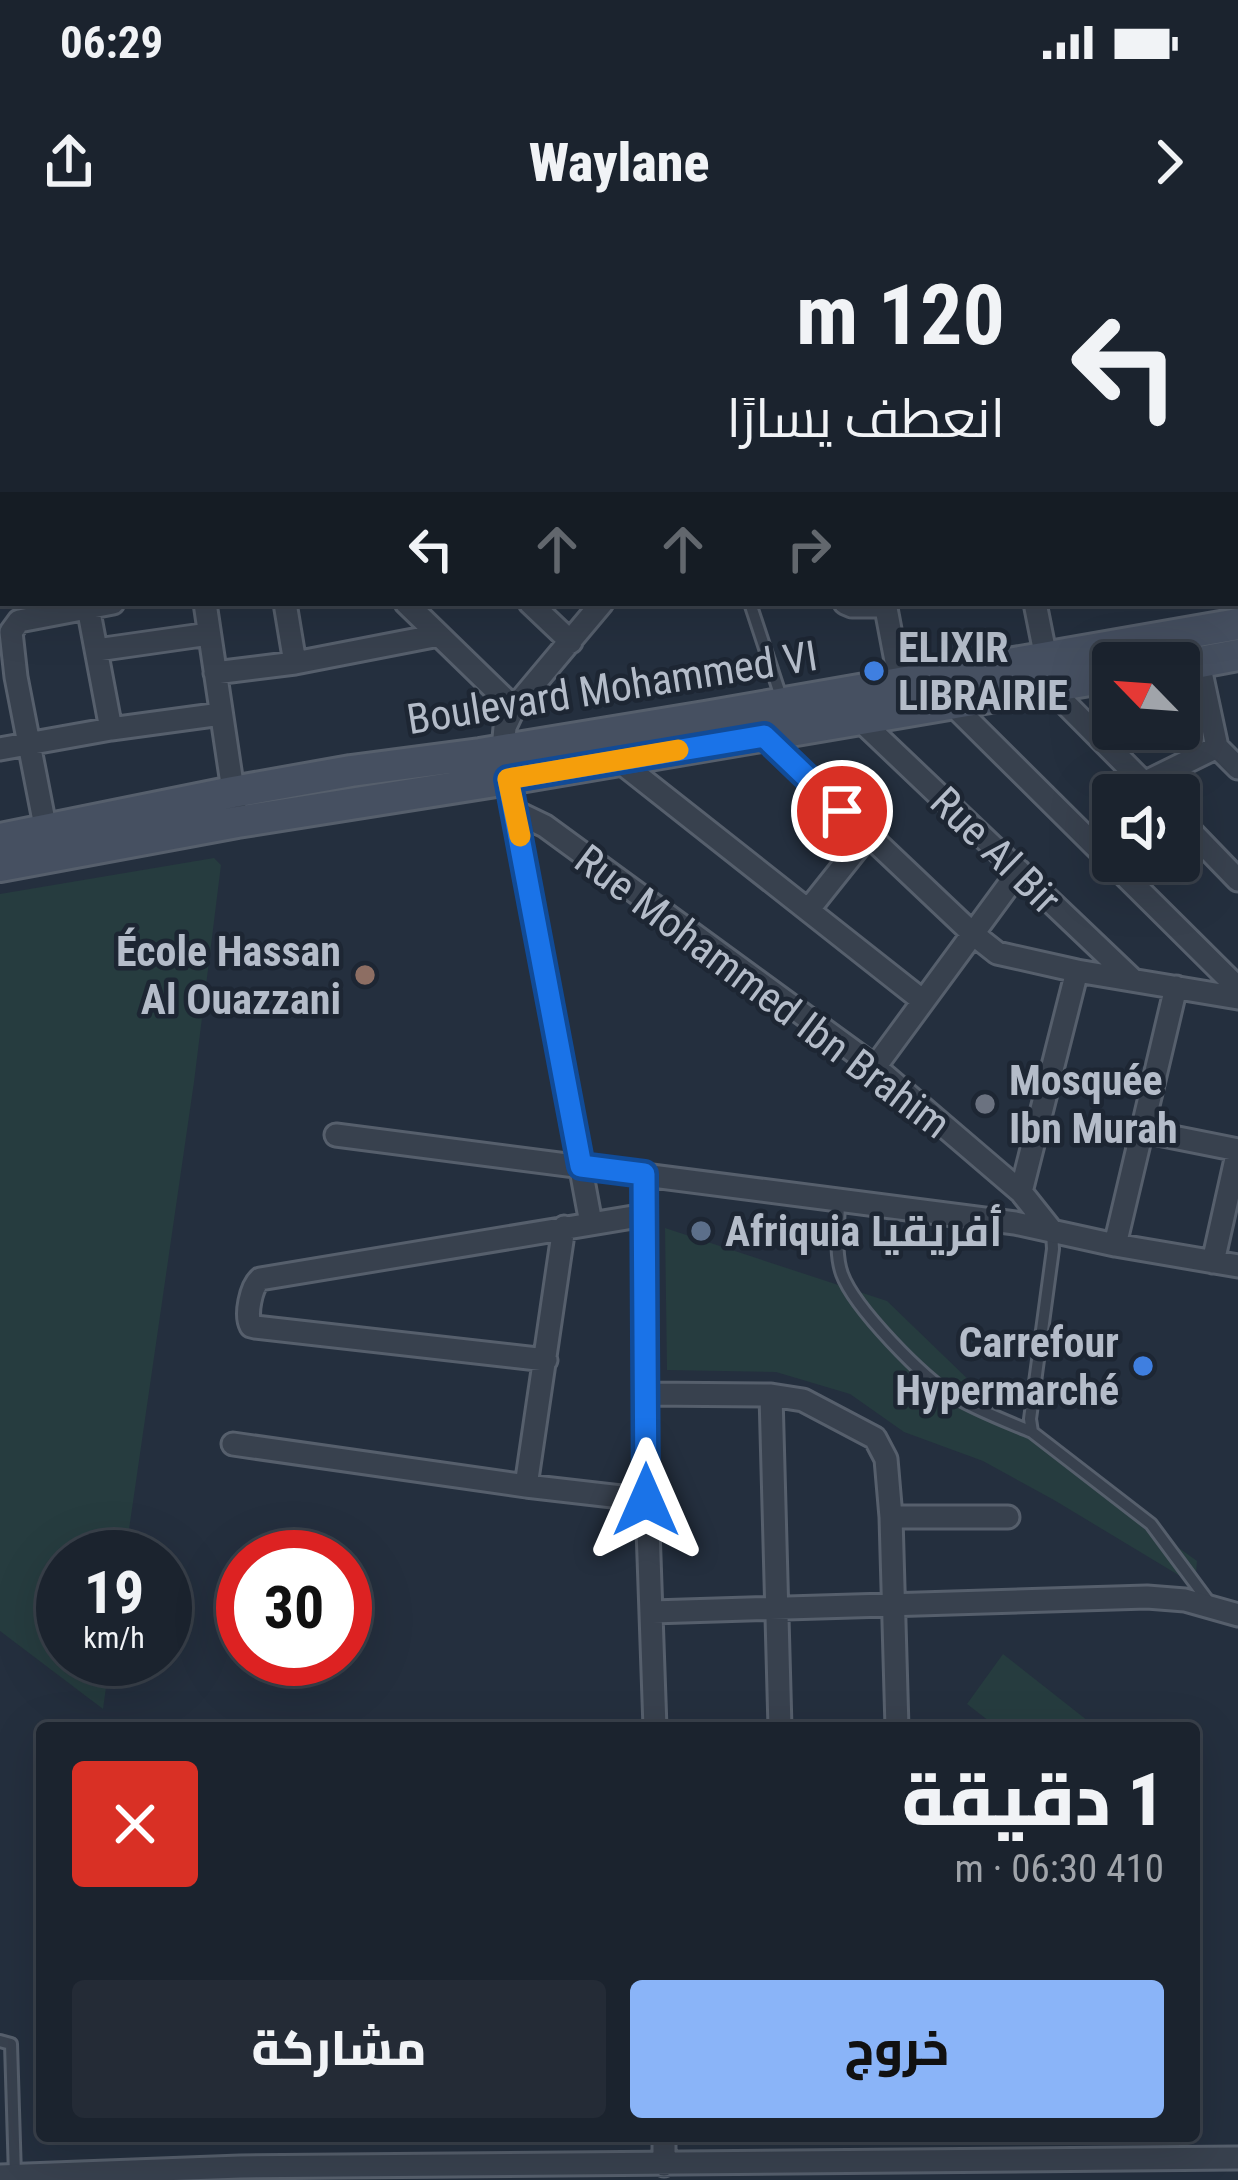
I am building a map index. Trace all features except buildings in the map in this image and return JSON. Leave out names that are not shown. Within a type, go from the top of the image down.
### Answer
[{"type":"main road","name":"Boulevard Mohammed VI","points":[[506,765],[619,761],[952,704],[1047,672],[1238,624]]},
{"type":"main road","points":[[1200,662],[1238,656]]},
{"type":"main road","name":"Boulevard Mohammed VI","points":[[0,839],[506,765],[900,682],[1047,672],[1092,675]]},
{"type":"main road","name":"Boulevard Mohammed VI","points":[[0,866],[235,807]]},
{"type":"street","points":[[46,831],[29,744],[8,678],[11,632],[19,621],[94,606]]},
{"type":"street","points":[[205,606],[235,807]]},
{"type":"street","points":[[286,606],[295,663]]},
{"type":"street","points":[[409,606],[514,708]]},
{"type":"street","points":[[533,606],[571,642]]},
{"type":"street","points":[[591,1223],[506,765],[505,728],[514,708],[600,606]]},
{"type":"street","points":[[885,606],[900,682]]},
{"type":"street","points":[[1036,606],[1047,672],[1137,774]]},
{"type":"street","points":[[88,607],[111,729]]},
{"type":"street","points":[[98,650],[209,634]]},
{"type":"street","points":[[215,673],[439,635]]},
{"type":"street","points":[[1200,697],[1217,747],[1238,768]]},
{"type":"street","points":[[952,704],[1238,988]]},
{"type":"street","points":[[0,749],[221,714]]},
{"type":"street","name":"Rue Al Bir","points":[[859,719],[1134,980]]},
{"type":"street","points":[[764,736],[997,953],[1238,998]]},
{"type":"street","points":[[1174,774],[1217,747]]},
{"type":"street","points":[[619,761],[923,1001]]},
{"type":"street","name":"Rue Mohammed Ibn Brahim","points":[[516,812],[545,826],[875,1067],[1021,1192],[1052,1231]]},
{"type":"street","points":[[809,909],[868,836]]},
{"type":"street","points":[[1200,841],[1238,880]]},
{"type":"street","points":[[875,1067],[1019,871]]},
{"type":"street","points":[[1021,1192],[1077,971]]},
{"type":"street","points":[[1115,1246],[1176,987]]},
{"type":"street","points":[[1143,1131],[1238,1150],[1213,1262]]},
{"type":"street","points":[[336,1135],[1015,1223],[1115,1246],[1238,1266]]},
{"type":"street","points":[[644,1174],[646,1500],[655,1722]]},
{"type":"street","points":[[547,1360],[256,1328],[248,1323],[254,1284],[260,1279],[645,1215]]},
{"type":"street","points":[[526,1486],[564,1227]]},
{"type":"street","points":[[647,1394],[771,1395],[803,1400],[874,1438],[886,1459],[891,1517],[897,1722]]},
{"type":"street","points":[[771,1395],[780,1722]]},
{"type":"street","points":[[233,1444],[646,1500]]},
{"type":"street","points":[[891,1517],[1008,1517]]},
{"type":"street","points":[[652,1612],[1147,1597],[1185,1600],[1238,1616]]},
{"type":"street","points":[[664,2142],[664,2164]]},
{"type":"street","points":[[8,2176],[240,2168],[357,2174],[664,2164],[912,2166],[1238,2158]]},
{"type":"lane","points":[[751,606],[783,703]]},
{"type":"lane","points":[[839,1199],[838,1258],[853,1298],[951,1395],[1032,1432],[1151,1524],[1213,1607]]},
{"type":"lane","points":[[1032,1432],[1052,1231]]},
{"type":"lane","points":[[0,2041],[11,2044],[8,2176]]},
{"type":"green space","points":[[214,858],[221,865],[129,1530],[36,1530],[36,1658],[0,1631],[0,894]]},
{"type":"green space","points":[[665,1228],[887,1301],[1034,1443],[1197,1561],[1195,1585],[983,1461],[904,1432],[850,1394],[776,1372],[667,1370]]},
{"type":"green space","points":[[1003,1654],[1089,1722],[990,1722],[967,1704]]},
{"type":"green space","points":[[73,1686],[106,1686],[103,1709]]},
{"type":"slow traffic","points":[[520,836],[508,779],[678,750]]},
{"type":"place","name":"ELIXIR LIBRAIRIE","points":[[874,671]]},
{"type":"place","name":"École Hassan Al Ouazzani","points":[[365,975]]},
{"type":"place","name":"Mosquée Ibn Murah","points":[[985,1104]]},
{"type":"place","name":"Afriquia أفريقيا","points":[[701,1231]]},
{"type":"place","name":"Carrefour Hypermarché","points":[[1143,1366]]},
{"type":"route","points":[[646,1500],[644,1174],[581,1166],[508,779],[764,736],[842,811]]}]
